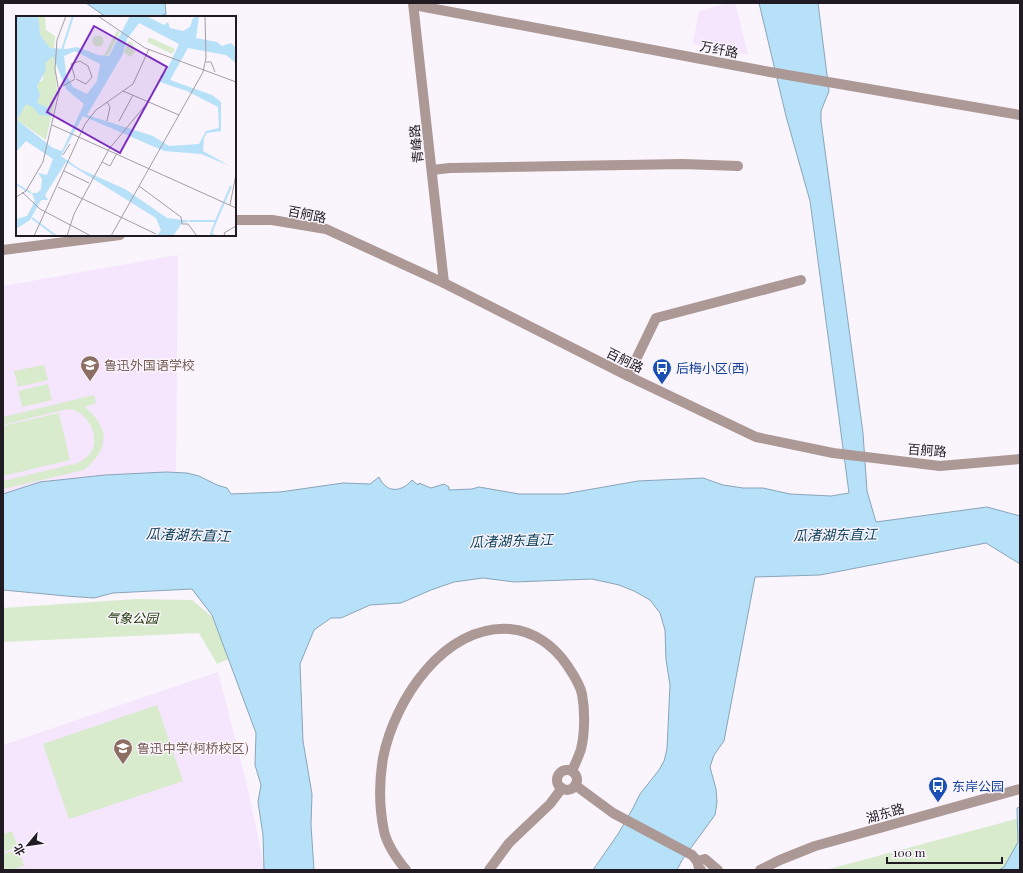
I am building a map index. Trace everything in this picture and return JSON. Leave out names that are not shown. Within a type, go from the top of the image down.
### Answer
[{"type":"street","name":"万纤路","points":[[414,4],[770,72],[1020,115]]},
{"type":"street","name":"青峰路","points":[[414,4],[444,283]]},
{"type":"street","points":[[432,170],[450,168],[683,164],[738,166]]},
{"type":"street","name":"百舸路","points":[[236,220],[272,220],[326,229],[444,283],[628,376],[756,437],[833,453],[940,466],[1020,459]]},
{"type":"street","points":[[3,250],[112,236]]},
{"type":"street","points":[[628,376],[656,318],[801,280]]},
{"type":"street","points":[[406,870],[391,848],[384,832],[380,790],[383,758],[392,727],[411,689],[427,669],[448,649],[474,634],[497,628],[519,630],[536,636],[562,657],[575,677],[582,693],[584,719],[581,748],[572,771]]},
{"type":"street","points":[[563,770],[572,771],[576,777],[575,785],[568,789],[562,788],[557,781],[558,774],[563,770]]},
{"type":"street","points":[[575,785],[613,813],[697,862],[705,859],[718,870]]},
{"type":"street","points":[[489,870],[509,843],[550,804],[562,788]]},
{"type":"street","name":"湖东路","points":[[760,870],[815,846],[1015,790]]},
{"type":"shaded area","points":[[728,3],[735,3],[748,55],[693,44],[699,11]]},
{"type":"shaded area","name":"鲁迅外国语学校","points":[[178,255],[176,479],[3,501],[3,286]]},
{"type":"shaded area","name":"鲁迅中学(柯桥校区)","points":[[218,672],[247,785],[265,870],[3,870],[3,745]]},
{"type":"green space","points":[[44,365],[48,380],[18,387],[14,371]]},
{"type":"green space","points":[[48,384],[52,400],[22,407],[18,391]]},
{"type":"green space","points":[[94,395],[96,403],[85,407],[100,424],[104,439],[100,451],[89,466],[84,470],[3,489],[3,481],[78,463],[91,453],[94,438],[91,427],[85,417],[72,410],[67,409],[3,425],[3,417]]},
{"type":"green space","points":[[59,413],[70,460],[3,476],[3,426]]},
{"type":"green space","name":"气象公园","points":[[136,599],[192,600],[216,620],[233,657],[217,664],[199,633],[3,642],[3,608]]},
{"type":"green space","points":[[157,705],[183,781],[69,819],[43,744]]},
{"type":"green space","points":[[1020,818],[1020,870],[828,870],[829,869]]},
{"type":"green space","points":[[12,831],[18,847],[3,852],[3,834]]},
{"type":"green space","points":[[18,849],[24,866],[12,870],[3,870],[3,854]]},
{"type":"water","points":[[86,3],[165,3],[166,14],[160,16],[105,16]]},
{"type":"water","name":"瓜渚湖东直江","points":[[759,3],[818,3],[829,91],[821,111],[821,121],[863,433],[867,491],[876,522],[987,507],[1020,516],[1020,564],[986,543],[820,575],[755,577],[724,741],[714,755],[710,767],[716,789],[717,802],[715,815],[682,860],[677,870],[593,870],[618,834],[640,794],[659,770],[664,761],[667,749],[670,685],[666,660],[665,630],[660,613],[650,600],[619,585],[592,579],[514,582],[483,578],[454,582],[401,603],[370,605],[341,618],[331,618],[314,630],[300,664],[303,741],[312,794],[311,825],[314,870],[264,870],[263,835],[258,802],[261,785],[255,765],[256,733],[212,615],[192,589],[113,593],[94,598],[3,590],[3,494],[40,482],[105,475],[166,472],[187,473],[199,476],[227,488],[231,494],[280,492],[343,483],[370,484],[379,477],[386,486],[394,489],[403,487],[412,480],[418,485],[419,483],[431,488],[444,484],[449,487],[449,490],[472,489],[479,487],[519,494],[564,494],[638,481],[703,478],[723,485],[743,488],[763,488],[790,494],[831,496],[849,493],[810,201],[786,116]]},
{"type":"water","points":[[1020,807],[1020,870],[999,870],[1004,867],[1018,842],[1017,808]]},
{"type":"place","name":"鲁迅外国语学校","points":[[90,382]]},
{"type":"place","name":"后梅小区(西)","points":[[662,385]]},
{"type":"place","name":"鲁迅中学(柯桥校区)","points":[[123,765]]},
{"type":"place","name":"东岸公园","points":[[938,803]]}]
